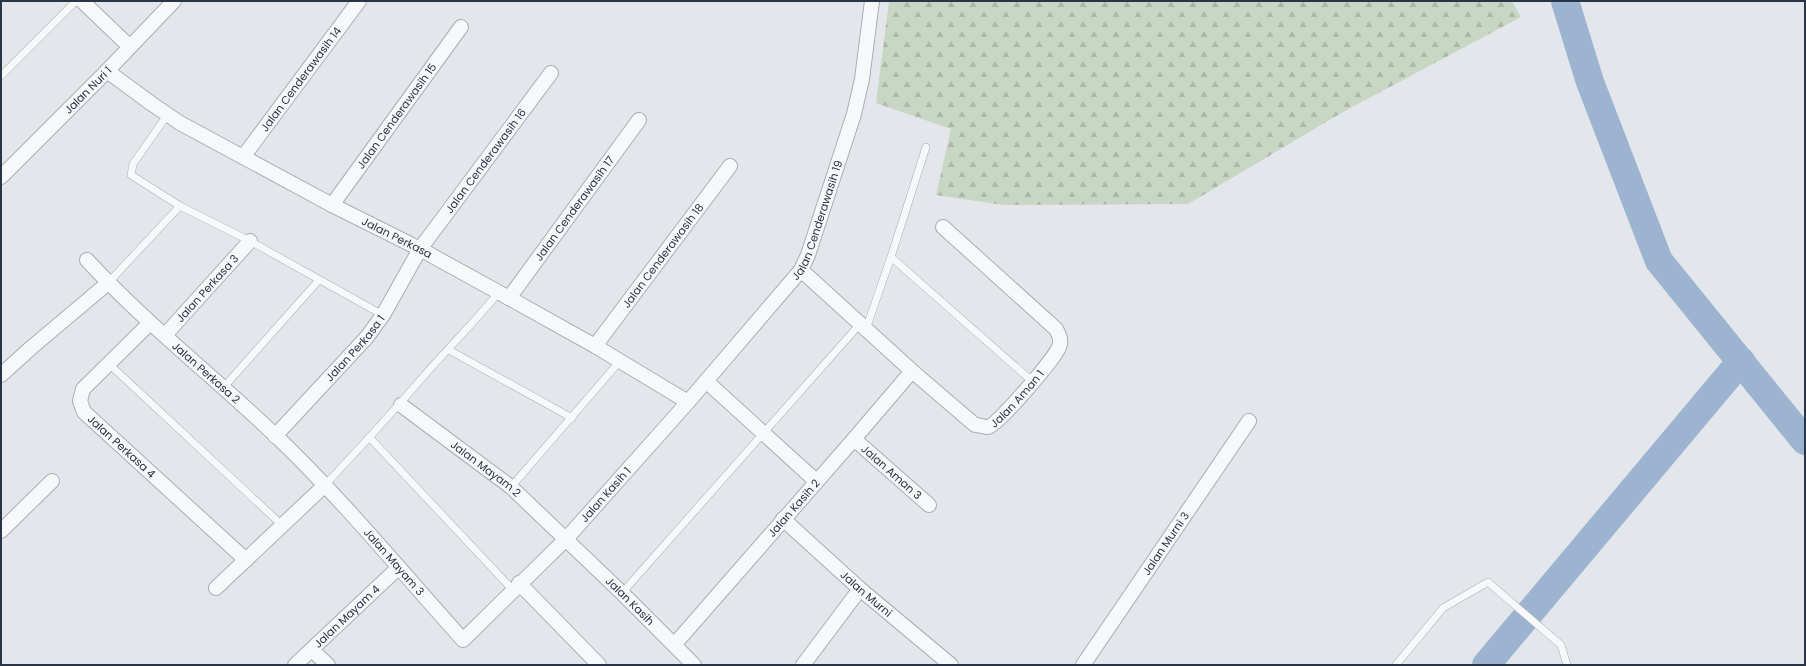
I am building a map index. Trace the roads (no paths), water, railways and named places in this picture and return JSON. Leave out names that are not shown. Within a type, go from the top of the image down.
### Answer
[{"type":"street","name":"Jalan Nuri 1","points":[[1,176],[107,71],[174,1]]},
{"type":"street","name":"Jalan Cenderawasih 14","points":[[243,157],[359,1]]},
{"type":"street","name":"Jalan Cenderawasih 19","points":[[688,402],[801,270],[808,255],[854,114],[862,79],[872,1]]},
{"type":"street","points":[[90,3],[130,47]]},
{"type":"street","name":"Jalan Cenderawasih 15","points":[[332,205],[461,28]]},
{"type":"street","name":"Jalan Perkasa","points":[[107,71],[168,114],[243,157],[332,205],[420,249],[504,295],[595,346],[688,402]]},
{"type":"street","name":"Jalan Cenderawasih 16","points":[[420,249],[551,73]]},
{"type":"street","name":"Jalan Cenderawasih 17","points":[[504,295],[640,120]]},
{"type":"street","name":"Jalan Cenderawasih 18","points":[[595,346],[730,166]]},
{"type":"street","name":"Jalan Aman 1","points":[[801,270],[912,371],[975,425],[988,427],[998,421],[1033,382],[1059,347],[1060,338],[1056,329],[943,227]]},
{"type":"street","name":"Jalan Perkasa 3","points":[[165,335],[250,241]]},
{"type":"street","name":"Jalan Perkasa 1","points":[[275,436],[367,337],[383,315],[420,249]]},
{"type":"street","name":"Jalan Perkasa 2","points":[[87,260],[108,283],[150,323],[275,436],[324,486]]},
{"type":"street","points":[[1,375],[108,283]]},
{"type":"street","name":"Jalan Perkasa 4","points":[[150,323],[108,363],[83,390],[80,401],[84,412],[246,560]]},
{"type":"street","name":"Jalan Kasih 2","points":[[674,645],[912,371]]},
{"type":"street","points":[[706,381],[816,481]]},
{"type":"street","name":"Jalan Kasih 1","points":[[463,640],[516,586],[566,539],[688,402]]},
{"type":"street","name":"Jalan Mayam 2","points":[[401,404],[511,487],[566,539]]},
{"type":"street","name":"Jalan Murni 3","points":[[1083,665],[1249,421]]},
{"type":"street","name":"Jalan Aman 3","points":[[854,439],[929,506]]},
{"type":"street","points":[[1,531],[52,481]]},
{"type":"street","points":[[216,588],[324,486]]},
{"type":"street","name":"Jalan Mayam 3","points":[[324,486],[463,640]]},
{"type":"street","name":"Jalan Murni","points":[[783,519],[860,589],[951,665]]},
{"type":"street","name":"Jalan Kasih","points":[[566,539],[694,665]]},
{"type":"street","name":"Jalan Mayam 4","points":[[296,665],[398,568]]},
{"type":"street","points":[[516,586],[599,665]]},
{"type":"street","points":[[803,665],[860,589]]},
{"type":"street","points":[[312,650],[328,665]]},
{"type":"lane","points":[[1,76],[76,1]]},
{"type":"lane","points":[[168,114],[133,164],[131,176],[180,206],[250,241],[383,315]]},
{"type":"lane","points":[[622,593],[863,327],[891,257],[926,147]]},
{"type":"lane","points":[[108,283],[180,206]]},
{"type":"lane","points":[[891,257],[1033,382]]},
{"type":"lane","points":[[223,388],[319,280]]},
{"type":"lane","points":[[324,486],[370,438],[479,317],[504,295]]},
{"type":"lane","points":[[449,350],[572,418]]},
{"type":"lane","points":[[511,487],[620,361]]},
{"type":"lane","points":[[108,363],[283,526]]},
{"type":"lane","points":[[370,438],[516,586]]},
{"type":"lane","points":[[1396,665],[1443,608],[1488,582],[1561,645],[1567,665]]},
{"type":"waterway","points":[[1565,1],[1590,82],[1659,261],[1805,441]]},
{"type":"waterway","points":[[1486,665],[1741,361]]}]
